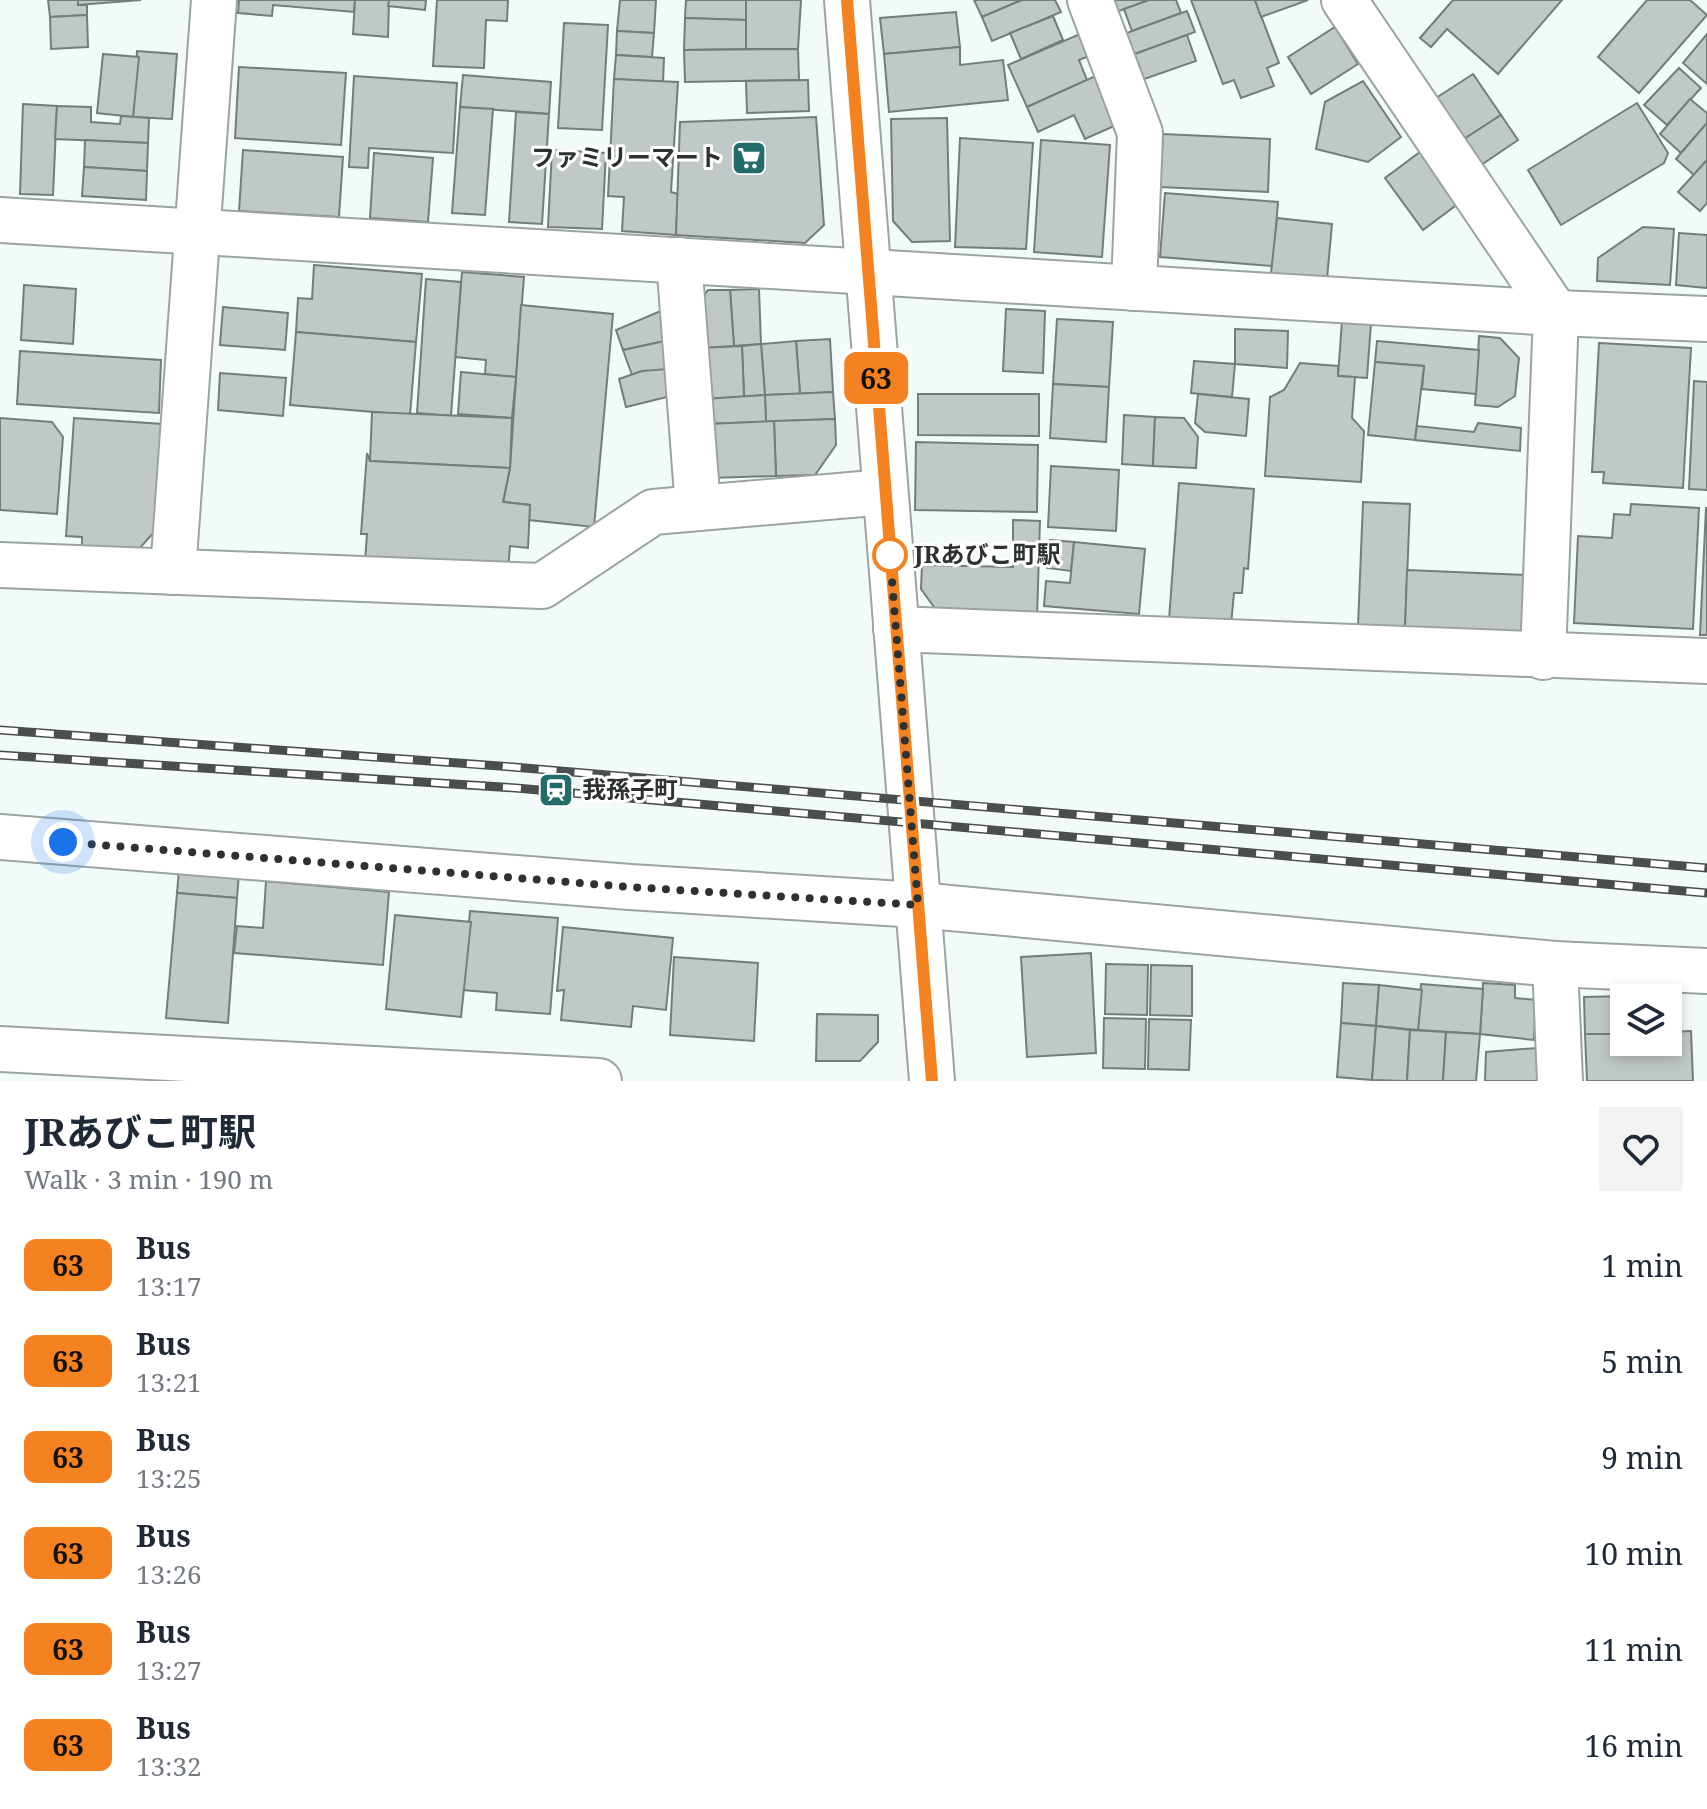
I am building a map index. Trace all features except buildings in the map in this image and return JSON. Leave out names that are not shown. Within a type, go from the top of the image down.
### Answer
[{"type":"street","points":[[173,572],[200,232],[214,0]]},
{"type":"street","points":[[847,0],[932,1081]]},
{"type":"street","points":[[1090,0],[1140,133],[1134,288]]},
{"type":"street","points":[[1344,0],[1556,313],[1543,657]]},
{"type":"street","points":[[0,220],[1556,313],[1707,319]]},
{"type":"street","points":[[679,260],[698,507]]},
{"type":"street","points":[[0,565],[542,586],[653,512],[885,492]]},
{"type":"street","points":[[896,629],[1543,657],[1707,661]]},
{"type":"street","points":[[0,837],[630,887],[918,905],[1555,964],[1707,971]]},
{"type":"street","points":[[1555,964],[1560,1081]]},
{"type":"street","points":[[0,1049],[155,1070],[599,1081]]},
{"type":"railway","points":[[0,730],[513,767],[1707,868]]},
{"type":"railway","points":[[0,755],[516,788],[1707,893]]},
{"type":"bus line","name":"63","points":[[847,0],[932,1081]]},
{"type":"place","name":"ファミリーマート","points":[[749,158]]},
{"type":"place","name":"JRあびこ町駅","points":[[890,555]]},
{"type":"place","name":"我孫子町","points":[[556,790]]},
{"type":"route","points":[[63,842],[630,887],[918,905],[890,555]]}]
